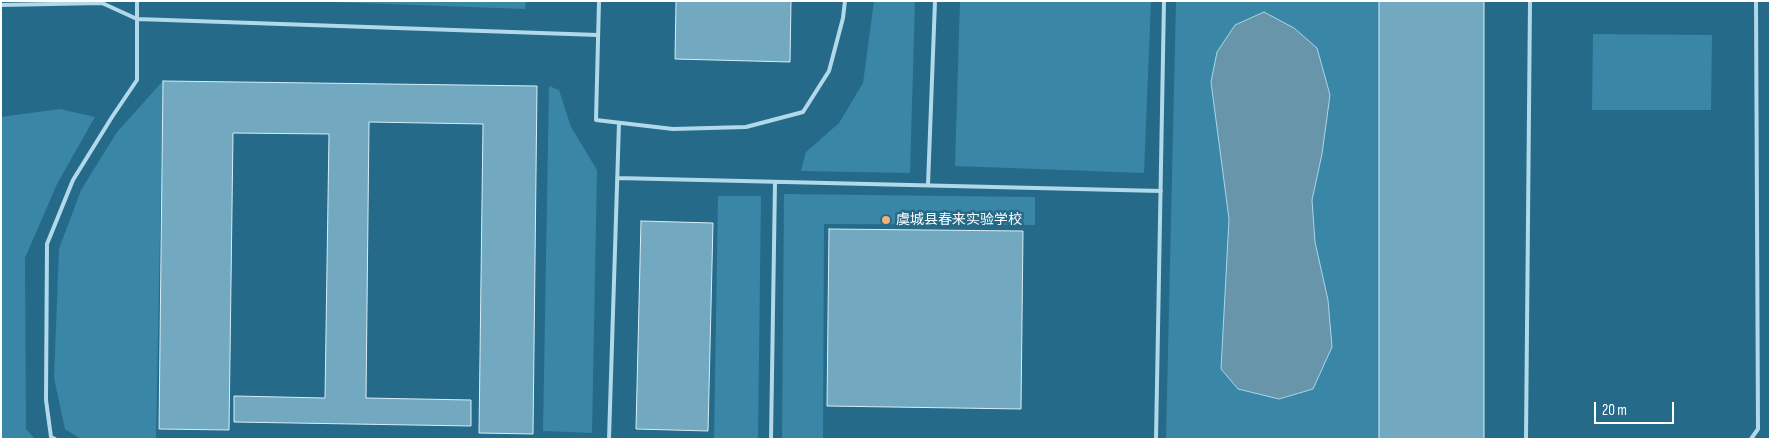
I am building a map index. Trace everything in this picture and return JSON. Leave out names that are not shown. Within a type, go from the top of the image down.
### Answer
[{"type":"lane","points":[[55,439],[51,437],[46,400],[47,244],[73,180],[137,80],[138,1]]},
{"type":"lane","points":[[599,1],[596,120],[673,130],[746,127],[803,112],[829,71],[844,18],[845,1]]},
{"type":"lane","points":[[928,185],[935,1]]},
{"type":"lane","points":[[1156,439],[1164,1]]},
{"type":"lane","points":[[1526,439],[1530,1]]},
{"type":"lane","points":[[1751,439],[1758,429],[1756,1]]},
{"type":"lane","points":[[1,4],[102,3],[137,19],[598,35]]},
{"type":"lane","points":[[609,439],[619,123]]},
{"type":"lane","points":[[617,178],[1161,191]]},
{"type":"lane","points":[[771,439],[775,182]]},
{"type":"shaded area","points":[[306,1],[526,1],[525,9]]},
{"type":"shaded area","points":[[874,1],[915,1],[910,173],[801,171],[806,152],[839,123],[863,83]]},
{"type":"shaded area","points":[[960,1],[1151,1],[1144,173],[955,166]]},
{"type":"shaded area","points":[[1176,1],[1379,1],[1384,439],[1166,439]]},
{"type":"shaded area","points":[[1264,12],[1294,28],[1317,48],[1330,95],[1322,154],[1312,200],[1315,242],[1328,300],[1332,347],[1313,389],[1279,399],[1238,389],[1221,369],[1229,219],[1211,82],[1217,52],[1235,25]]},
{"type":"shaded area","points":[[1593,34],[1712,35],[1711,110],[1592,110]]},
{"type":"shaded area","points":[[163,81],[156,439],[81,439],[65,429],[54,378],[59,249],[81,190],[117,132]]},
{"type":"shaded area","points":[[549,86],[559,90],[571,127],[597,170],[592,433],[543,431]]},
{"type":"shaded area","points":[[60,109],[95,117],[57,184],[25,258],[26,429],[35,439],[1,439],[1,117]]},
{"type":"shaded area","points":[[784,194],[1035,197],[1035,225],[824,224],[823,439],[782,439]]},
{"type":"shaded area","points":[[718,196],[761,196],[758,439],[714,439]]},
{"type":"building","points":[[676,1],[791,1],[790,62],[675,59]]},
{"type":"building","points":[[1379,1],[1484,1],[1484,439],[1379,439]]},
{"type":"building","points":[[163,81],[537,86],[533,434],[479,433],[483,124],[369,122],[366,398],[471,400],[471,426],[234,422],[234,396],[325,398],[329,134],[233,133],[229,430],[159,429]]},
{"type":"building","points":[[641,221],[713,223],[708,431],[636,429]]},
{"type":"building","points":[[829,229],[1023,231],[1021,409],[827,406]]},
{"type":"place","name":"虞城县春来实验学校","points":[[886,220]]}]
